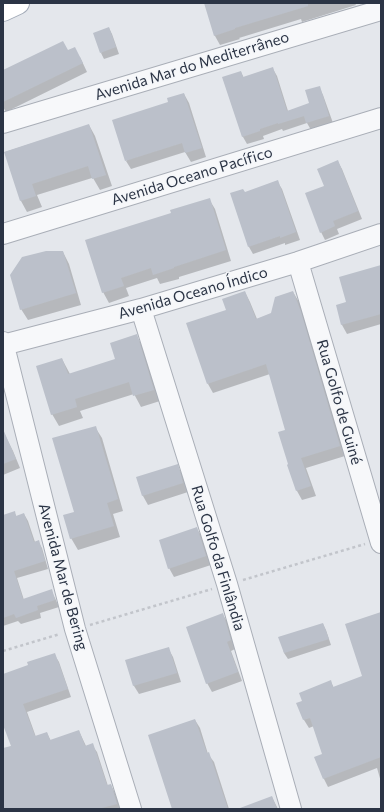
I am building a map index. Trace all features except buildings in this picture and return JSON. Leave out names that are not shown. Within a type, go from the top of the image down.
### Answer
[{"type":"main road","points":[[3,10],[18,3]]},
{"type":"street","name":"Avenida Mar do Mediterrâneo","points":[[3,123],[381,10]]},
{"type":"street","name":"Avenida Oceano Pacífico","points":[[4,232],[381,118]]},
{"type":"street","name":"Avenida Oceano Índico","points":[[3,344],[141,309],[298,262],[381,234]]},
{"type":"street","name":"Rua Golfo de Guiné","points":[[298,262],[381,542]]},
{"type":"street","name":"Rua Golfo da Finlândia","points":[[141,309],[227,584],[291,809]]},
{"type":"street","name":"Avenida Mar de Bering","points":[[3,344],[75,629],[131,809]]},
{"type":"path","points":[[3,652],[227,584],[381,542]]}]
